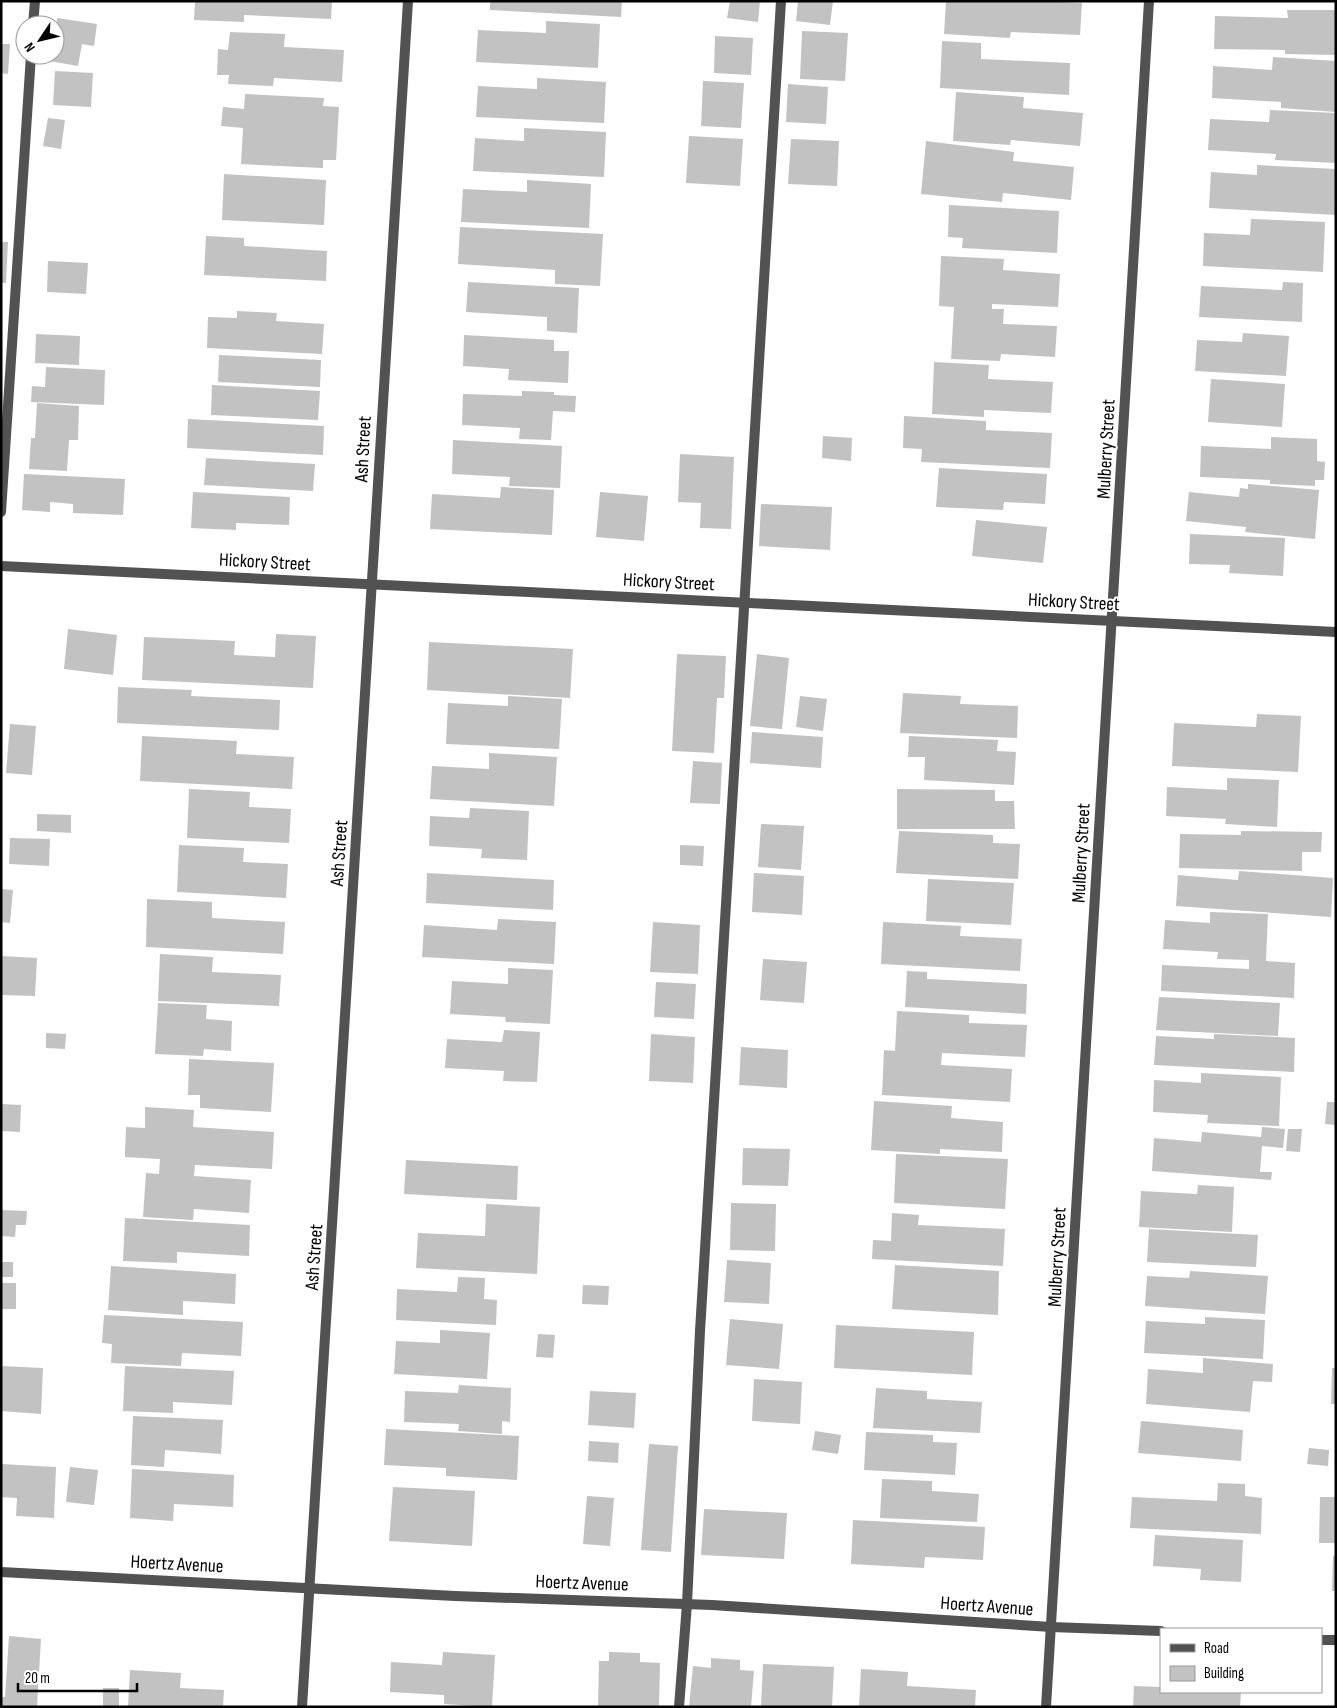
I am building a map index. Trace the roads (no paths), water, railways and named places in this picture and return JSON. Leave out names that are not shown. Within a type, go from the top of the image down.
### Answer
[{"type":"street","points":[[34,15],[35,1]]},
{"type":"street","name":"Ash Street","points":[[302,1707],[372,584],[386,328],[408,1]]},
{"type":"street","points":[[679,1707],[687,1604],[700,1331],[781,1]]},
{"type":"street","name":"Mulberry Street","points":[[1046,1707],[1149,1]]},
{"type":"street","points":[[1,512],[30,65]]},
{"type":"street","name":"Hickory Street","points":[[1,566],[1336,632]]},
{"type":"street","name":"Hoertz Avenue","points":[[1,1572],[455,1596],[687,1604],[1050,1627],[1160,1631]]},
{"type":"street","points":[[1322,1640],[1336,1640]]}]
